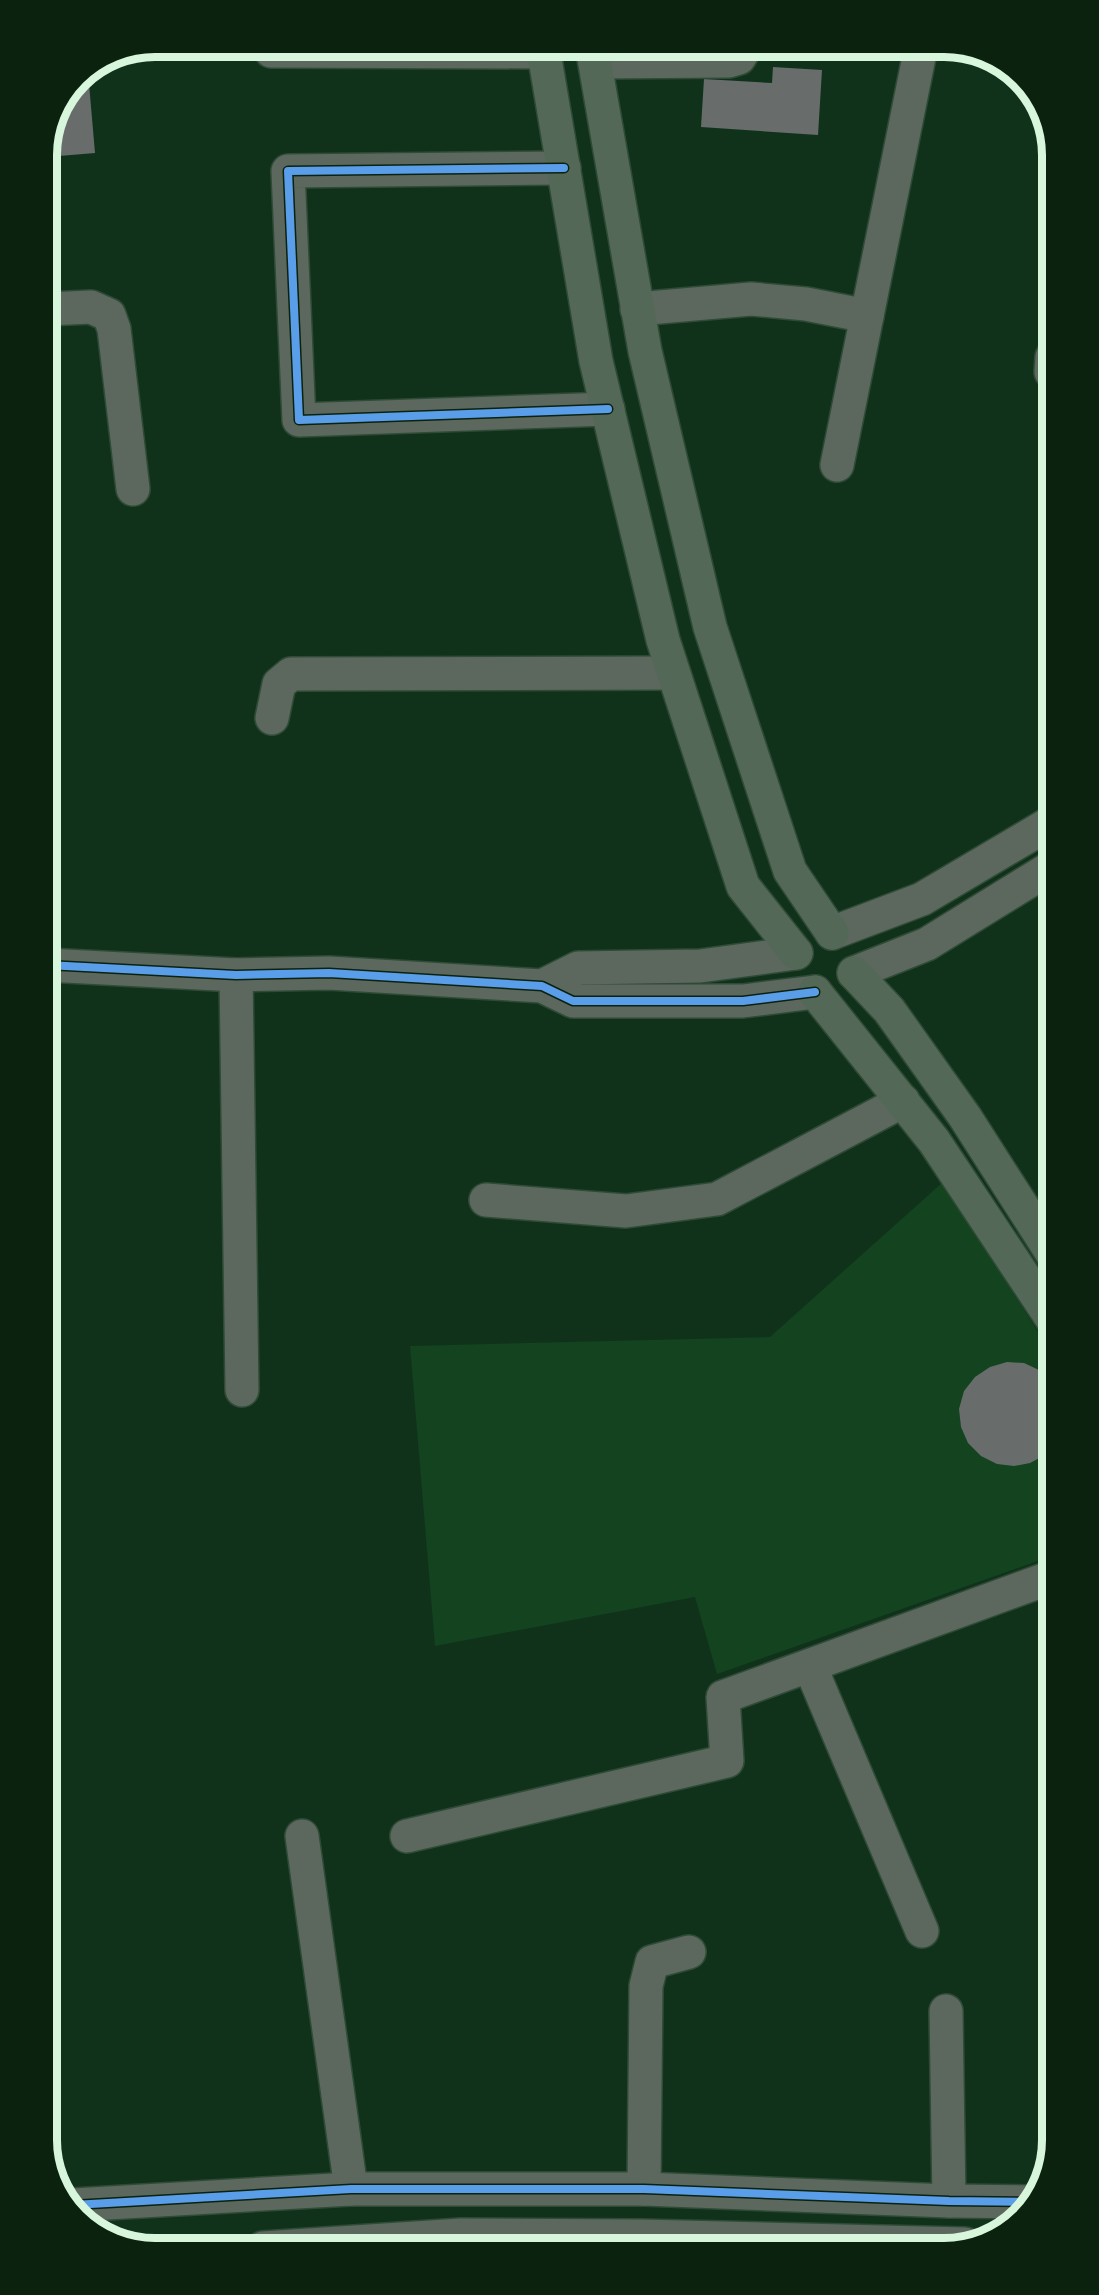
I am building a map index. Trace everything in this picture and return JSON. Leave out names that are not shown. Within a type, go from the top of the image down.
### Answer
[{"type":"main road","points":[[544,57],[596,361],[663,640],[743,886],[796,954]]},
{"type":"main road","points":[[595,57],[645,351],[710,627],[790,871],[832,933],[849,944],[856,963],[854,973],[843,988],[824,994],[806,987],[800,980],[794,963],[800,945],[806,939],[823,932],[832,933]]},
{"type":"main road","points":[[854,973],[889,1010],[958,1107],[1042,1236]]},
{"type":"main road","points":[[815,992],[934,1141],[1042,1303]]},
{"type":"street","points":[[645,57],[729,62],[740,57]]},
{"type":"street","points":[[837,465],[919,57]]},
{"type":"street","points":[[564,168],[288,171],[299,420],[608,409]]},
{"type":"street","points":[[637,309],[751,299],[806,304],[867,316]]},
{"type":"street","points":[[57,309],[91,307],[109,315],[114,329],[133,489]]},
{"type":"street","points":[[272,718],[279,684],[291,674],[673,673]]},
{"type":"street","points":[[832,933],[922,899],[1042,828]]},
{"type":"street","points":[[854,973],[927,944],[1042,874]]},
{"type":"street","points":[[542,986],[578,968],[700,966],[796,954]]},
{"type":"street","points":[[57,966],[236,975],[329,973],[542,986],[573,1001],[742,1001],[815,992]]},
{"type":"street","points":[[236,975],[242,1390]]},
{"type":"street","points":[[486,1200],[626,1211],[717,1199],[903,1101]]},
{"type":"street","points":[[407,1836],[727,1761],[723,1697],[1042,1589]]},
{"type":"street","points":[[810,1666],[922,1931]]},
{"type":"street","points":[[302,1836],[351,2189]]},
{"type":"street","points":[[644,2189],[646,1986],[652,1962],[689,1952]]},
{"type":"street","points":[[946,2012],[949,2201]]},
{"type":"street","points":[[82,2204],[351,2189],[644,2189],[1020,2202]]},
{"type":"street","points":[[445,2238],[460,2235],[714,2238]]},
{"type":"shaded area","points":[[943,1182],[1042,1338],[1042,1560],[717,1674],[695,1597],[435,1646],[410,1346],[770,1337]]},
{"type":"building","points":[[773,67],[822,70],[818,135],[701,127],[704,79],[772,83]]},
{"type":"building","points":[[89,83],[95,153],[57,156],[60,130],[67,112]]},
{"type":"building","points":[[1007,1362],[1024,1363],[1042,1373],[1042,1457],[1030,1463],[1014,1466],[997,1464],[981,1456],[968,1443],[961,1427],[959,1409],[964,1391],[975,1377],[990,1367]]},
{"type":"cycle path","points":[[564,168],[288,171],[299,420],[608,409]]},
{"type":"cycle path","points":[[57,966],[236,975],[329,973],[542,986],[573,1001],[743,1001],[815,992]]},
{"type":"cycle path","points":[[82,2204],[351,2189],[644,2189],[1020,2202]]}]
